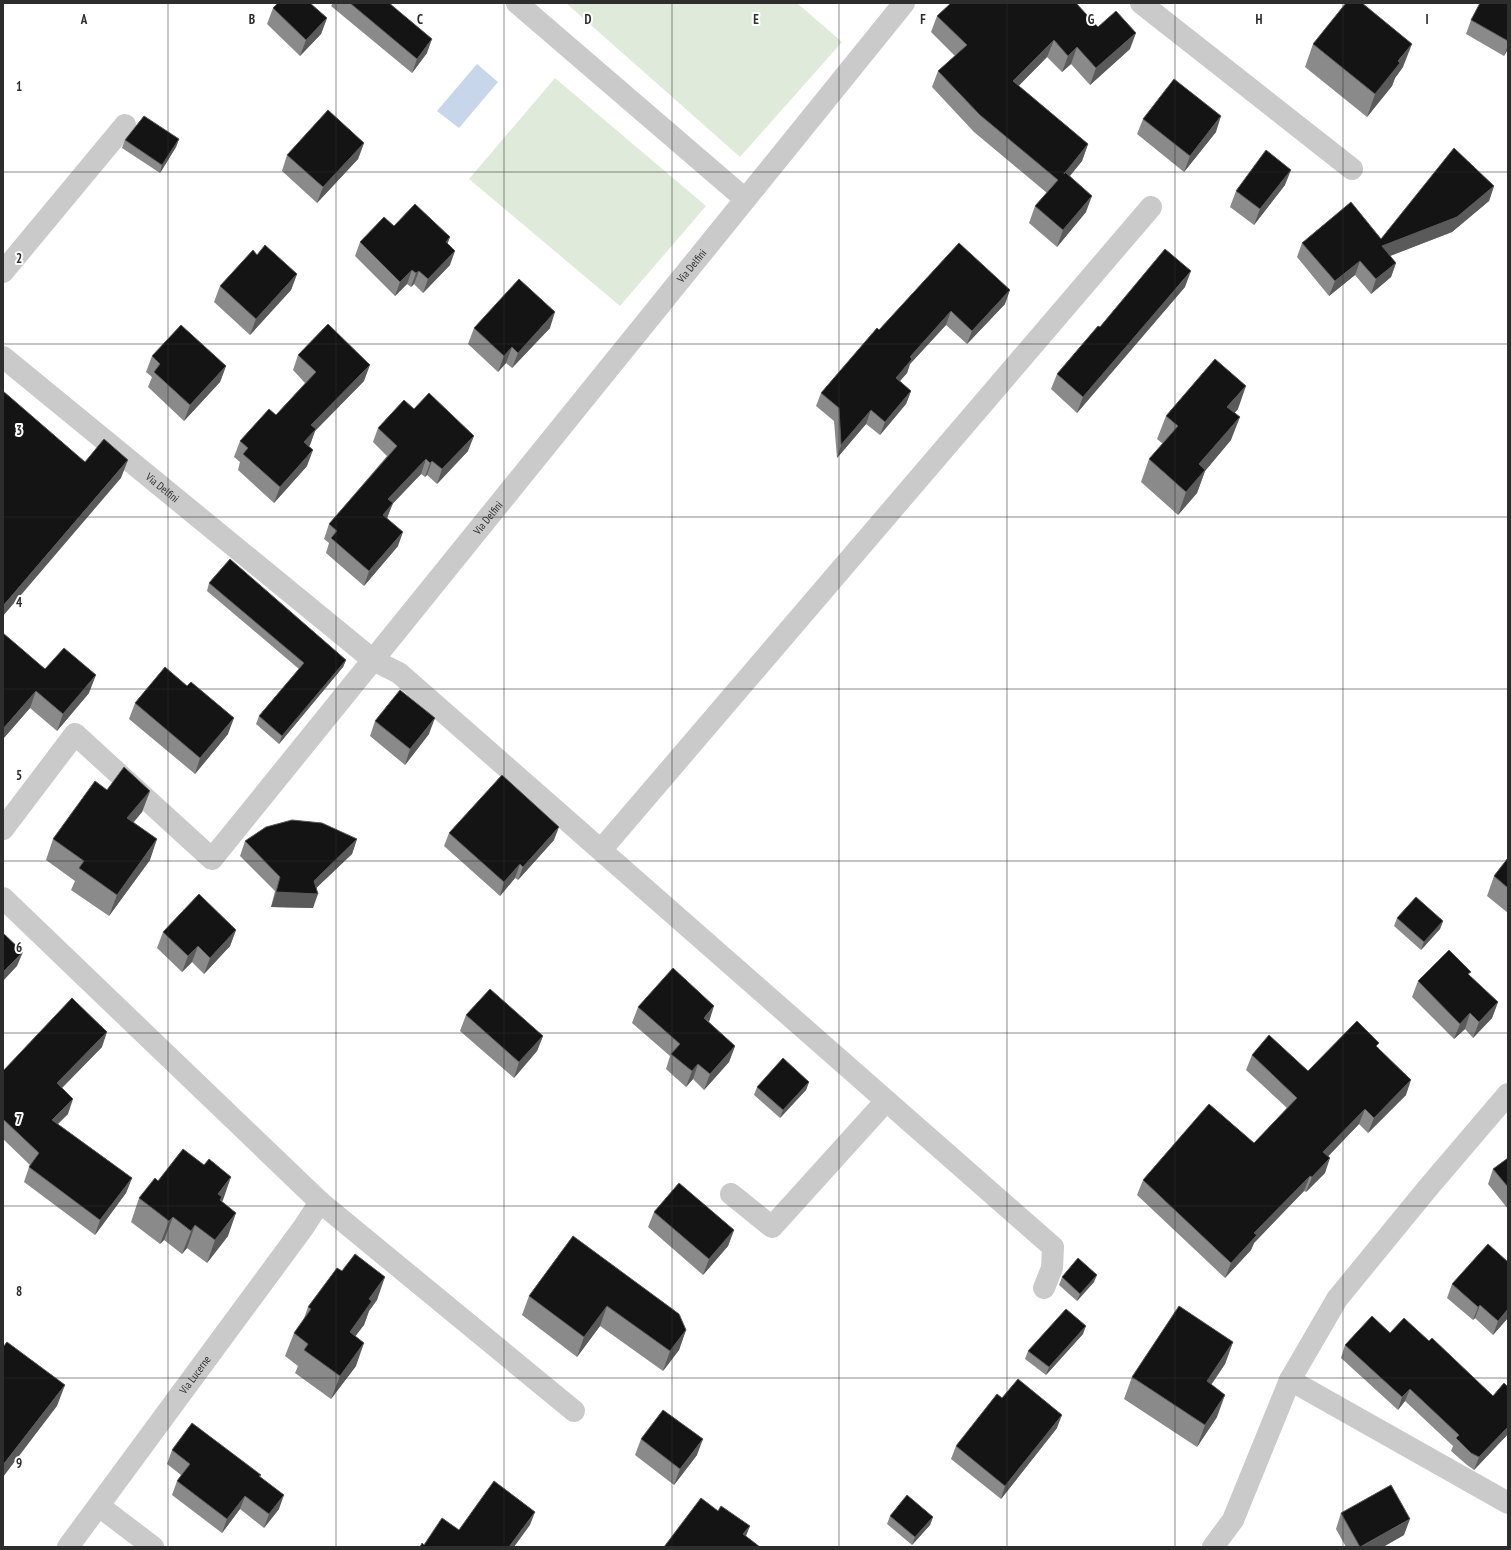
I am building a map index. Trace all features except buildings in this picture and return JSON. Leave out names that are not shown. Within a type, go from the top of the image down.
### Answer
[{"type":"street","points":[[517,3],[745,199]]},
{"type":"street","name":"Via Delfini","points":[[3,357],[373,660],[904,3]]},
{"type":"street","points":[[1141,3],[1352,169]]},
{"type":"street","points":[[3,272],[125,125]]},
{"type":"street","points":[[601,850],[1151,207]]},
{"type":"street","points":[[3,829],[75,734],[212,859],[373,660],[399,673],[1053,1247],[1052,1268],[1044,1288]]},
{"type":"street","points":[[3,898],[320,1202],[574,1411]]},
{"type":"street","points":[[1213,1547],[1233,1520],[1290,1380],[1337,1299],[1427,1189],[1508,1094]]},
{"type":"street","points":[[731,1194],[772,1227],[886,1101]]},
{"type":"street","name":"Via Lucerne","points":[[68,1547],[303,1228],[320,1202]]},
{"type":"street","points":[[1290,1380],[1508,1503]]},
{"type":"street","points":[[99,1506],[153,1547]]},
{"type":"green space","points":[[566,3],[797,3],[842,42],[740,157]]},
{"type":"green space","points":[[555,78],[706,206],[620,306],[469,179]]},
{"type":"water","points":[[477,64],[498,82],[459,128],[437,111]]}]
